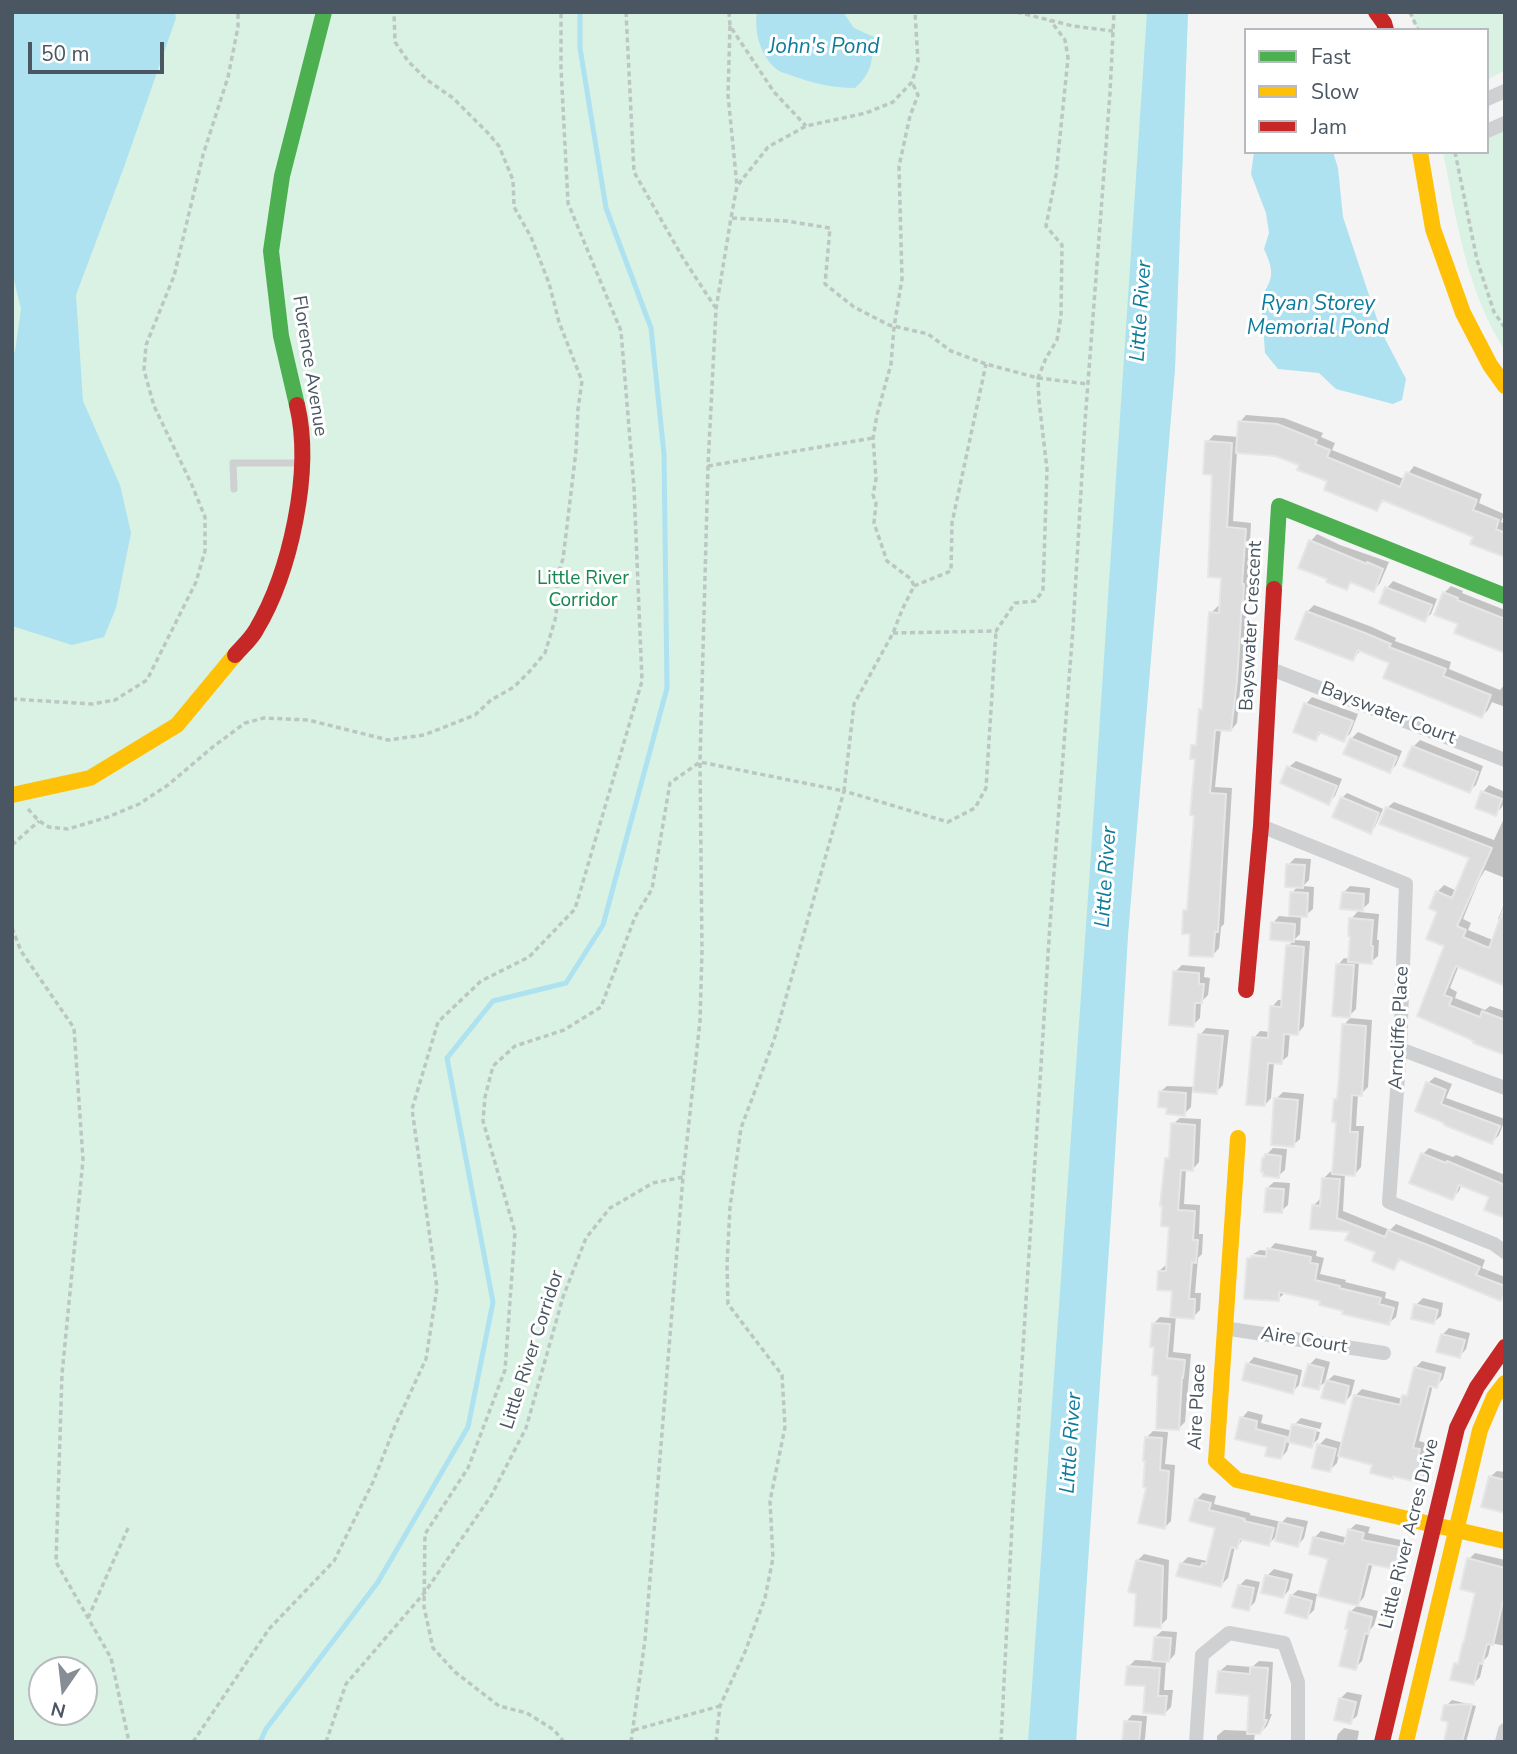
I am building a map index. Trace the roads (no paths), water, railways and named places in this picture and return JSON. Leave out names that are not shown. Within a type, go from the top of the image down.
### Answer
[{"type":"street","name":"Florence Avenue","points":[[12,795],[89,778],[177,725],[255,632],[277,589],[299,503],[302,463],[300,416],[281,336],[271,251],[282,176],[324,12]]},
{"type":"street","points":[[1376,12],[1385,28]]},
{"type":"street","points":[[1489,98],[1505,91]]},
{"type":"street","points":[[1489,130],[1505,123]]},
{"type":"street","points":[[1425,154],[1433,229],[1463,313],[1490,365],[1505,386]]},
{"type":"street","name":"Bayswater Crescent","points":[[1246,990],[1261,826],[1279,506],[1505,596]]},
{"type":"street","name":"Bayswater Court","points":[[1271,669],[1505,760]]},
{"type":"street","name":"Arncliffe Place","points":[[1261,826],[1406,884],[1400,1049],[1389,1202],[1493,1244],[1505,1252]]},
{"type":"street","points":[[1400,1049],[1505,1088]]},
{"type":"street","name":"Aire Place","points":[[1238,1138],[1216,1461],[1237,1479],[1505,1541]]},
{"type":"street","name":"Aire Court","points":[[1224,1328],[1384,1353]]},
{"type":"street","name":"Little River Acres Drive","points":[[1382,1742],[1457,1428],[1478,1387],[1505,1347]]},
{"type":"street","points":[[1406,1742],[1480,1430],[1494,1397],[1505,1383]]},
{"type":"street","points":[[1196,1742],[1202,1655],[1229,1633],[1284,1643],[1298,1682],[1298,1742]]},
{"type":"street","points":[[1502,1742],[1505,1730]]},
{"type":"lane","points":[[234,489],[233,463],[302,463]]},
{"type":"water","points":[[12,12],[175,12],[176,18],[76,295],[83,401],[120,485],[131,533],[116,608],[104,637],[72,645],[12,626],[12,355],[15,351],[21,309],[12,272]]},
{"type":"water","name":"John's Pond","points":[[757,12],[843,12],[854,28],[874,37],[872,59],[865,77],[855,88],[847,88],[814,83],[778,70],[765,56],[759,42]]},
{"type":"water","name":"Little River","points":[[1147,12],[1188,12],[1175,369],[1128,935],[1076,1742],[1028,1742],[1089,883]]},
{"type":"water","name":"Ryan Storey Memorial Pond","points":[[1254,154],[1334,154],[1338,168],[1343,217],[1381,331],[1406,379],[1402,400],[1393,404],[1336,389],[1319,373],[1278,369],[1265,353],[1261,297],[1271,274],[1264,249],[1269,233],[1266,213],[1251,174]]},
{"type":"waterway","points":[[260,1742],[266,1729],[378,1582],[468,1427],[493,1302],[447,1058],[493,1001],[566,983],[603,925],[667,688],[664,454],[651,328],[606,208],[580,48],[580,12]]},
{"type":"park label","name":"Little River Corridor","points":[[583,590]]}]
